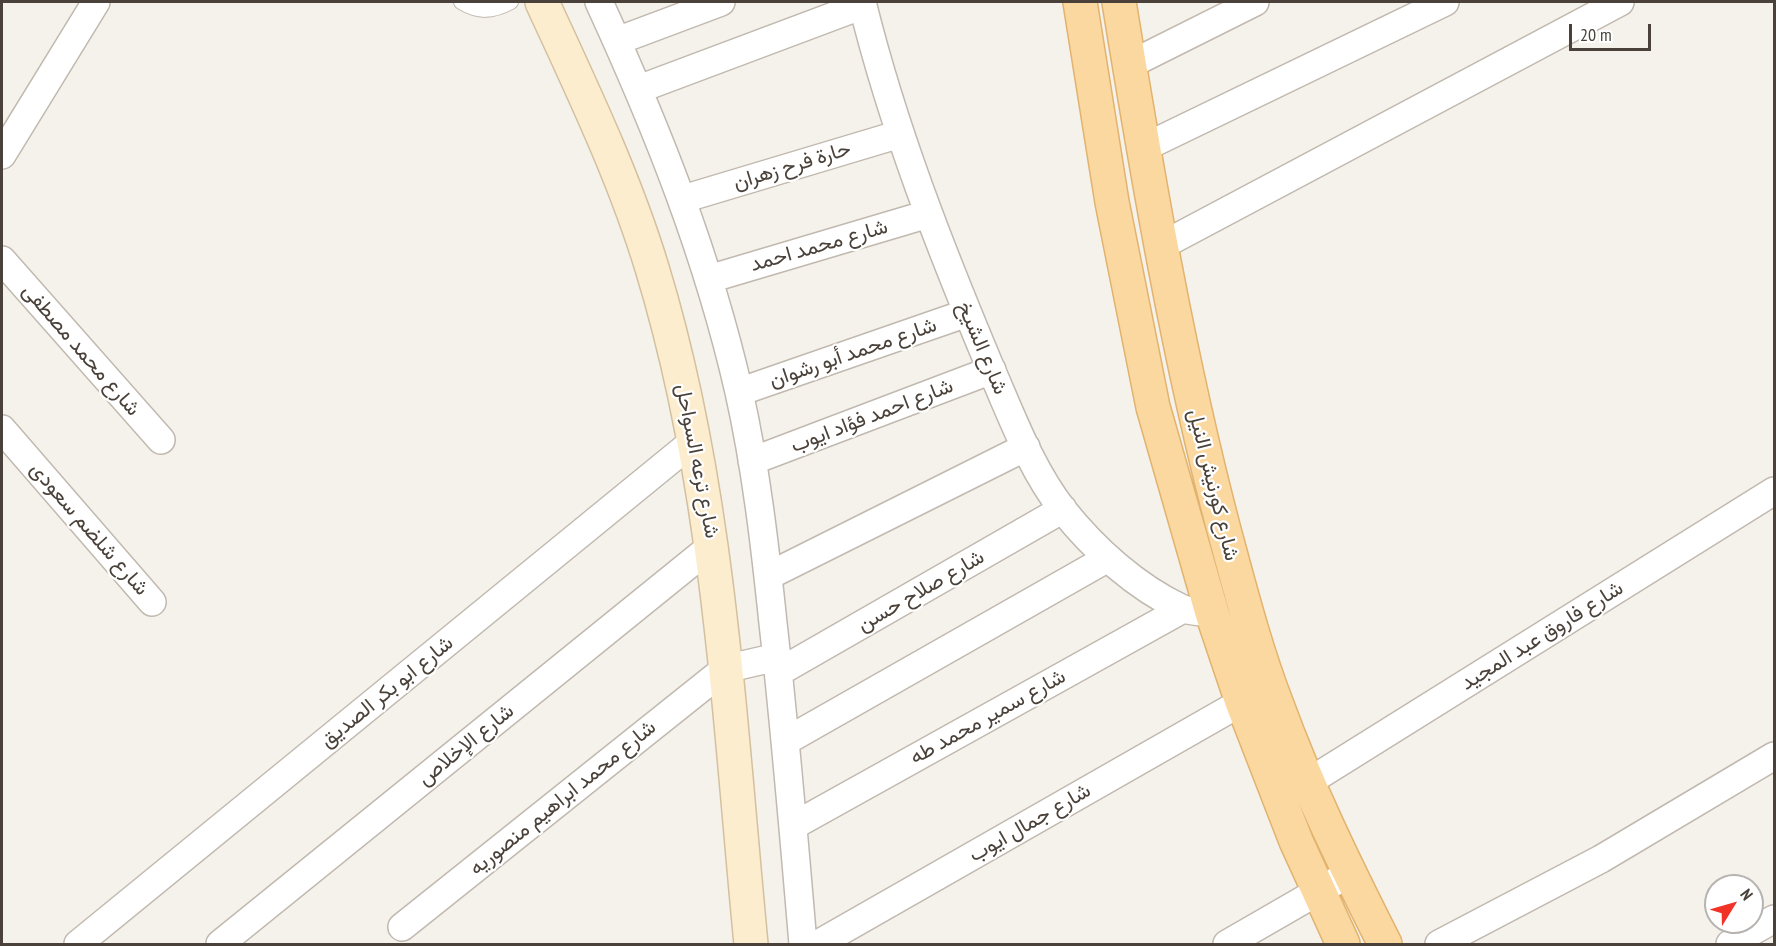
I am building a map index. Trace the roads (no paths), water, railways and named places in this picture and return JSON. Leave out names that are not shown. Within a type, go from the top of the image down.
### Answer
[{"type":"main road","name":"شارع ترعه السواحل","points":[[542,2],[620,176],[645,247],[678,361],[713,545],[751,945]]},
{"type":"main road","name":"شارع كورنيش النيل","points":[[1080,2],[1112,202],[1151,395],[1188,524],[1198,611],[1242,702],[1318,892],[1343,945]]},
{"type":"main road","name":"شارع كورنيش النيل","points":[[1119,2],[1159,247],[1187,383],[1219,512],[1277,707],[1384,945]]},
{"type":"main road","points":[[1188,524],[1219,512]]},
{"type":"street","points":[[5,140],[96,2]]},
{"type":"street","points":[[599,2],[639,89],[683,199],[709,279],[739,392],[752,461],[768,576],[786,741],[803,945]]},
{"type":"street","points":[[617,41],[721,2]]},
{"type":"street","points":[[1129,65],[1255,2]]},
{"type":"street","points":[[1143,148],[1445,2]]},
{"type":"street","points":[[1159,247],[1620,2]]},
{"type":"street","points":[[639,89],[863,4]]},
{"type":"street","name":"شارع الشيخ","points":[[863,4],[900,134],[928,214],[967,313],[1026,447],[1062,509],[1108,558],[1198,611]]},
{"type":"street","name":"حارة فرح زهران","points":[[683,199],[900,134]]},
{"type":"street","name":"شارع محمد احمد","points":[[709,279],[928,214]]},
{"type":"street","name":"شارع محمد مصطفى","points":[[2,260],[161,440]]},
{"type":"street","name":"شارع محمد أبو رشوان","points":[[739,392],[967,313]]},
{"type":"street","name":"شارع احمد فؤاد ايوب","points":[[752,461],[992,370]]},
{"type":"street","name":"شارع شلضم سعودى","points":[[2,429],[152,602]]},
{"type":"street","name":"شارع ابو بكر الصديق","points":[[78,945],[695,441]]},
{"type":"street","points":[[768,576],[1026,447]]},
{"type":"street","name":"شارع فاروق عبد المجيد","points":[[1310,781],[1774,491]]},
{"type":"street","name":"شارع صلاح حسن","points":[[725,669],[778,664],[1062,509]]},
{"type":"street","name":"شارع الإخلاص","points":[[220,945],[713,545]]},
{"type":"street","points":[[786,741],[1108,558]]},
{"type":"street","name":"شارع سمير محمد طه","points":[[793,826],[1198,611]]},
{"type":"street","name":"شارع محمد ابراهيم منصوريه","points":[[402,927],[725,669]]},
{"type":"street","name":"شارع جمال ايوب","points":[[818,945],[1242,702]]},
{"type":"street","points":[[1439,945],[1600,859],[1774,756]]},
{"type":"street","points":[[1227,945],[1350,873]]},
{"type":"street","points":[[1730,945],[1774,919]]},
{"type":"lane","points":[[461,2],[476,10],[490,11],[511,2]]}]
